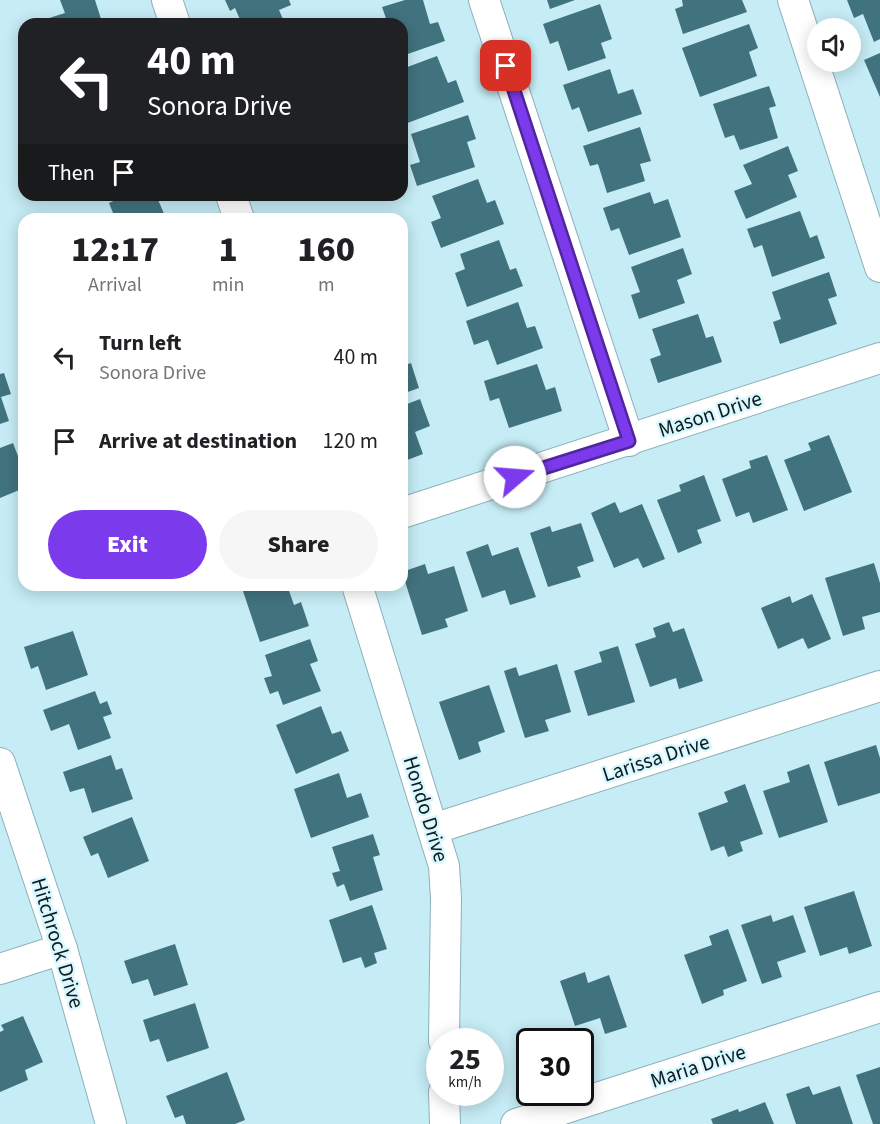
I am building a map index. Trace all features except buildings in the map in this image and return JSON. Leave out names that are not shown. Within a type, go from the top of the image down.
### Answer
[{"type":"street","points":[[167,0],[173,18]]},
{"type":"street","points":[[484,0],[629,441]]},
{"type":"street","points":[[793,0],[880,267]]},
{"type":"street","name":"Mason Drive","points":[[408,511],[880,358]]},
{"type":"street","name":"Hondo Drive","points":[[359,591],[444,866],[446,898],[444,1028]]},
{"type":"street","name":"Larissa Drive","points":[[433,830],[880,686]]},
{"type":"street","name":"Hitchrock Drive","points":[[0,763],[62,950],[111,1124]]},
{"type":"street","points":[[0,969],[62,950]]},
{"type":"street","name":"Maria Drive","points":[[516,1124],[880,1007]]},
{"type":"street","points":[[444,1106],[445,1124]]},
{"type":"route","points":[[506,66],[629,441],[515,477]]}]
